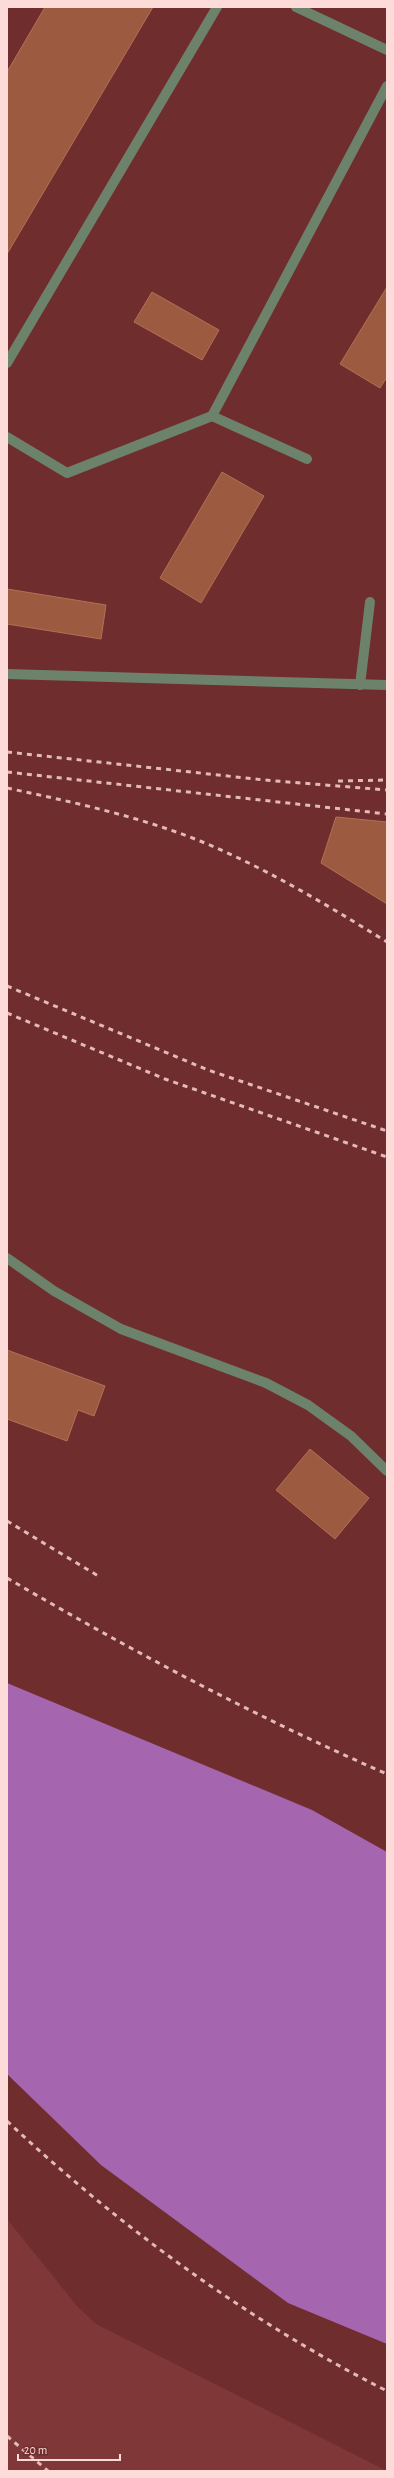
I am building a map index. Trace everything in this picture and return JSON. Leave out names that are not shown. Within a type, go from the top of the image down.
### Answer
[{"type":"lane","points":[[7,364],[217,7]]},
{"type":"lane","points":[[296,7],[387,50]]},
{"type":"lane","points":[[7,437],[67,473],[212,416],[387,86]]},
{"type":"lane","points":[[212,416],[308,459]]},
{"type":"lane","points":[[360,685],[370,602]]},
{"type":"lane","points":[[7,674],[387,686]]},
{"type":"lane","points":[[7,1258],[54,1291],[121,1329],[266,1383],[308,1406],[351,1436],[387,1471]]},
{"type":"shaded area","points":[[7,1683],[312,1810],[387,1852],[387,2344],[288,2303],[101,2165],[7,2074]]},
{"type":"shaded area","points":[[7,2219],[77,2306],[96,2324],[387,2471],[7,2471]]},
{"type":"building","points":[[45,7],[153,7],[7,254],[7,72]]},
{"type":"building","points":[[387,287],[387,377],[380,388],[340,364]]},
{"type":"building","points":[[152,292],[219,330],[202,360],[134,322]]},
{"type":"building","points":[[222,472],[264,496],[201,603],[160,578]]},
{"type":"building","points":[[7,589],[106,605],[101,639],[7,624]]},
{"type":"building","points":[[336,817],[387,822],[387,904],[321,863]]},
{"type":"building","points":[[7,1350],[105,1386],[94,1416],[78,1410],[67,1441],[7,1419]]},
{"type":"building","points":[[310,1449],[369,1498],[335,1539],[276,1490]]},
{"type":"railway","points":[[7,752],[264,780],[387,790]]},
{"type":"railway","points":[[7,772],[387,814]]},
{"type":"railway","points":[[338,781],[387,780]]},
{"type":"railway","points":[[7,788],[80,804],[129,817],[200,841],[272,875],[387,942]]},
{"type":"railway","points":[[7,986],[208,1070],[387,1131]]},
{"type":"railway","points":[[7,1013],[165,1079],[387,1157]]},
{"type":"railway","points":[[7,1521],[100,1577]]},
{"type":"railway","points":[[7,1578],[53,1605],[194,1682],[338,1752],[387,1774]]},
{"type":"railway","points":[[7,2121],[94,2198],[187,2270],[235,2303],[285,2334],[335,2364],[387,2391]]},
{"type":"railway","points":[[7,2436],[48,2471]]}]
